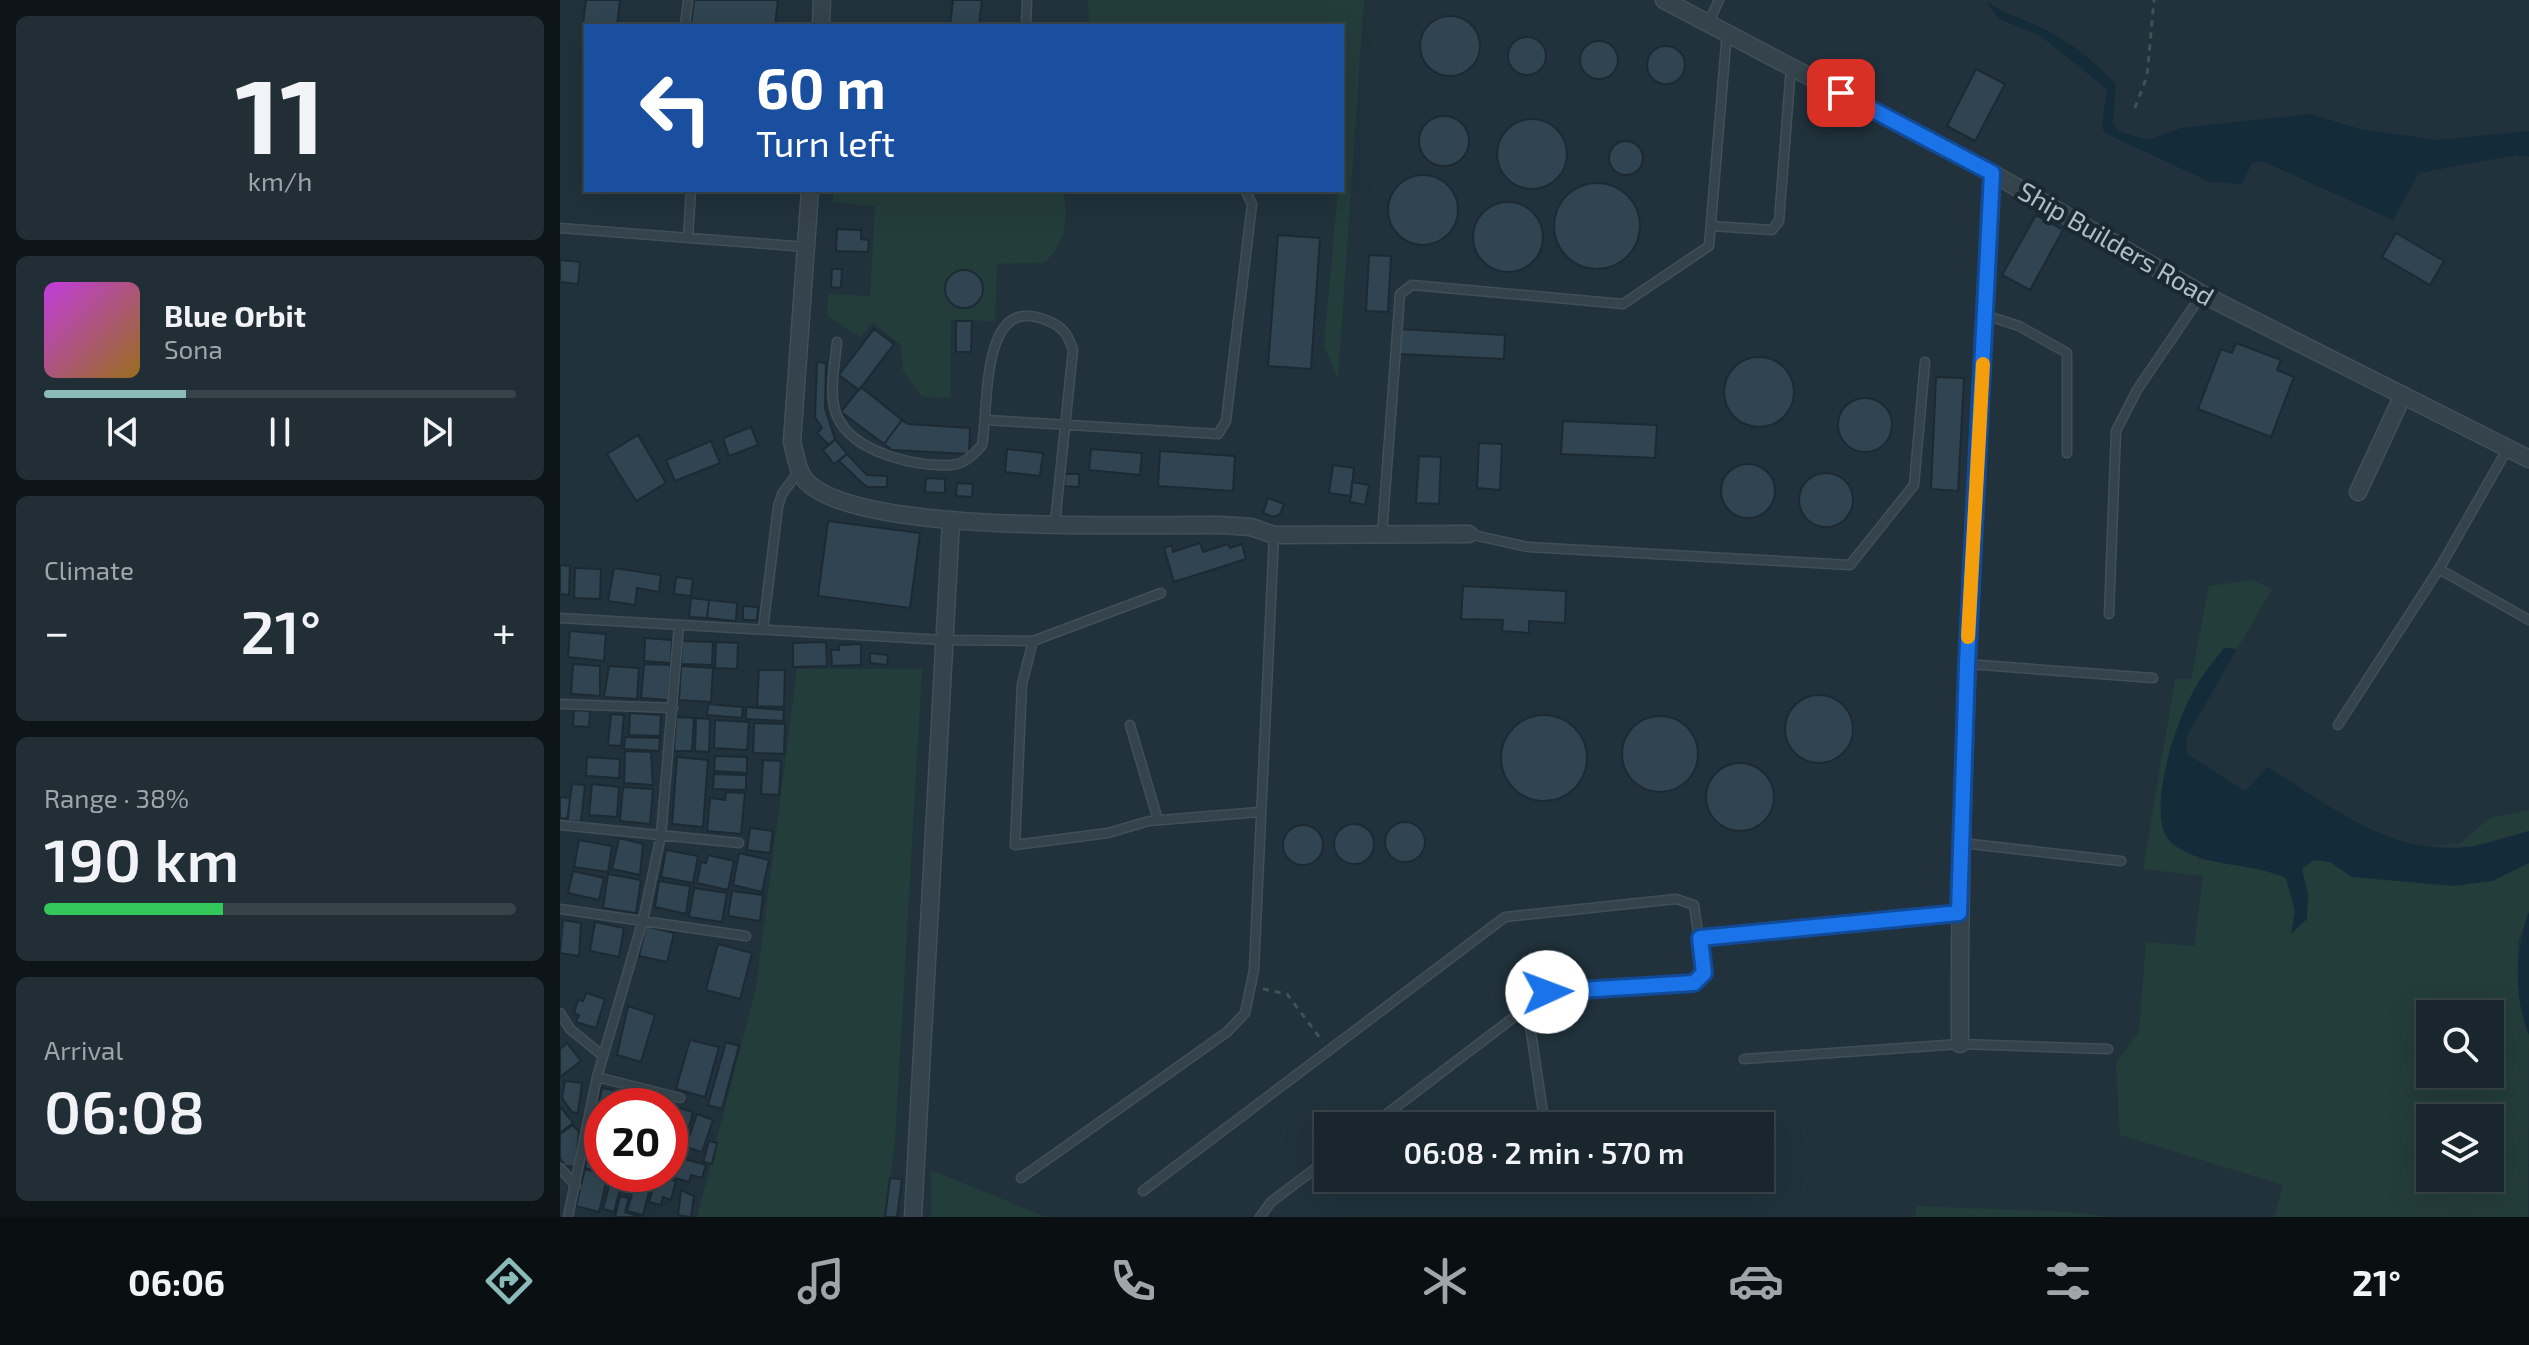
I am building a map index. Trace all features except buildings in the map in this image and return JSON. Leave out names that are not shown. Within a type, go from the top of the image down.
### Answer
[{"type":"street","points":[[821,24],[822,0]]},
{"type":"street","name":"Ship Builders Road","points":[[1664,0],[1992,173],[2202,294],[2529,459]]},
{"type":"street","points":[[1960,1044],[1959,913],[1967,664],[1992,173]]},
{"type":"street","points":[[810,192],[792,442],[799,471],[820,491],[843,502],[951,521],[1236,526],[1274,535],[1469,534]]},
{"type":"street","points":[[2358,492],[2403,395]]},
{"type":"street","points":[[913,1217],[951,521]]},
{"type":"lane","points":[[685,24],[688,0]]},
{"type":"lane","points":[[1026,24],[1027,0]]},
{"type":"lane","points":[[1709,22],[1719,0]]},
{"type":"lane","points":[[1382,535],[1400,294],[1412,285],[1623,304],[1709,246],[1727,32]]},
{"type":"lane","points":[[1711,226],[1772,230],[1779,221],[1791,66]]},
{"type":"lane","points":[[688,238],[691,192]]},
{"type":"lane","points":[[987,420],[1218,434],[1226,421],[1252,204],[1246,192]]},
{"type":"lane","points":[[560,228],[806,247]]},
{"type":"lane","points":[[2109,614],[2116,431],[2137,390],[2202,294]]},
{"type":"lane","points":[[837,342],[833,396],[837,416],[860,442],[885,456],[954,465],[971,457],[982,445],[995,339],[1013,316],[1029,315],[1056,323],[1068,333],[1073,350],[1055,523]]},
{"type":"lane","points":[[1985,315],[2019,326],[2067,353],[2067,453]]},
{"type":"lane","points":[[1469,534],[1528,547],[1850,565],[1914,485],[1925,362]]},
{"type":"lane","points":[[2338,725],[2439,569],[2508,448]]},
{"type":"lane","points":[[763,629],[778,507],[782,494],[799,471]]},
{"type":"lane","points":[[1021,1178],[1227,1032],[1245,1013],[1252,986],[1274,535]]},
{"type":"lane","points":[[2439,569],[2529,620]]},
{"type":"lane","points":[[560,618],[944,640],[1033,641],[1161,593]]},
{"type":"lane","points":[[568,1217],[597,1077],[643,920],[661,835],[679,625]]},
{"type":"lane","points":[[1033,641],[1022,684],[1015,845],[1108,833],[1158,820],[1259,812]]},
{"type":"lane","points":[[1967,664],[2153,678]]},
{"type":"lane","points":[[560,704],[673,708]]},
{"type":"lane","points":[[1130,725],[1158,820]]},
{"type":"lane","points":[[560,825],[739,843]]},
{"type":"lane","points":[[1962,843],[2121,861]]},
{"type":"lane","points":[[1143,1191],[1505,917],[1676,899],[1694,905],[1704,973],[1694,983],[1547,992],[1389,1112]]},
{"type":"lane","points":[[560,909],[746,936]]},
{"type":"lane","points":[[1700,938],[1959,913]]},
{"type":"lane","points":[[1527,1006],[1543,1112]]},
{"type":"lane","points":[[560,1013],[570,1029],[603,1056]]},
{"type":"lane","points":[[1744,1059],[1960,1044],[2108,1049]]},
{"type":"lane","points":[[597,1077],[640,1088]]},
{"type":"lane","points":[[560,1168],[576,1186]]},
{"type":"lane","points":[[1260,1217],[1271,1202],[1314,1170]]},
{"type":"path","points":[[2135,108],[2147,76],[2154,0]]},
{"type":"path","points":[[1252,986],[1287,994],[1328,1049]]},
{"type":"green space","points":[[1088,0],[1364,0],[1338,379],[1324,345],[1338,192],[1344,192],[1344,24],[1089,24]]},
{"type":"green space","points":[[833,192],[1063,192],[1066,211],[1061,239],[1044,263],[997,264],[995,321],[951,320],[950,398],[922,397],[903,371],[901,345],[873,323],[860,337],[827,316],[828,294],[870,296],[875,206],[833,202]]},
{"type":"green space","points":[[2252,580],[2272,589],[2237,649],[2224,648],[2169,748],[2199,859],[2263,868],[2286,878],[2295,911],[2291,933],[2308,895],[2302,869],[2314,860],[2330,862],[2352,877],[2492,881],[2529,863],[2529,912],[2518,942],[2518,982],[2529,1035],[2528,1217],[2274,1217],[2283,1185],[2120,1135],[2116,1063],[2139,1032],[2146,942],[2194,946],[2203,876],[2143,869],[2175,679],[2191,679],[2209,586]]},
{"type":"green space","points":[[797,669],[922,669],[895,1142],[885,1217],[697,1217],[756,987]]},
{"type":"green space","points":[[2529,810],[2529,831],[2469,847],[2424,846],[2459,844],[2490,818]]},
{"type":"green space","points":[[931,1170],[1046,1217],[931,1217]]},
{"type":"green space","points":[[1917,1206],[2072,1212],[2109,1217],[1915,1217]]},
{"type":"water","points":[[1986,1],[2063,40],[2108,76],[2116,84],[2113,124],[2120,132],[2148,140],[2181,128],[2310,114],[2360,129],[2437,140],[2529,131],[2529,157],[2516,155],[2419,173],[2393,220],[2262,161],[2252,163],[2242,184],[2210,182],[2105,133],[2102,127],[2107,89],[2039,35],[1999,19]]},
{"type":"water","points":[[2224,648],[2237,649],[2187,736],[2187,754],[2245,791],[2268,767],[2362,825],[2414,844],[2441,848],[2469,847],[2529,831],[2529,863],[2492,881],[2454,886],[2352,877],[2330,862],[2314,860],[2302,869],[2308,895],[2307,919],[2291,934],[2295,911],[2286,878],[2258,869],[2200,858],[2174,845],[2164,832],[2162,791],[2173,741],[2190,697]]},
{"type":"water","points":[[2529,912],[2529,1035],[2520,1004],[2518,973],[2521,942]]},
{"type":"slow traffic","points":[[1968,637],[1983,364]]},
{"type":"route","points":[[1547,992],[1694,983],[1704,973],[1700,938],[1959,913],[1967,664],[1992,173],[1841,93]]}]
